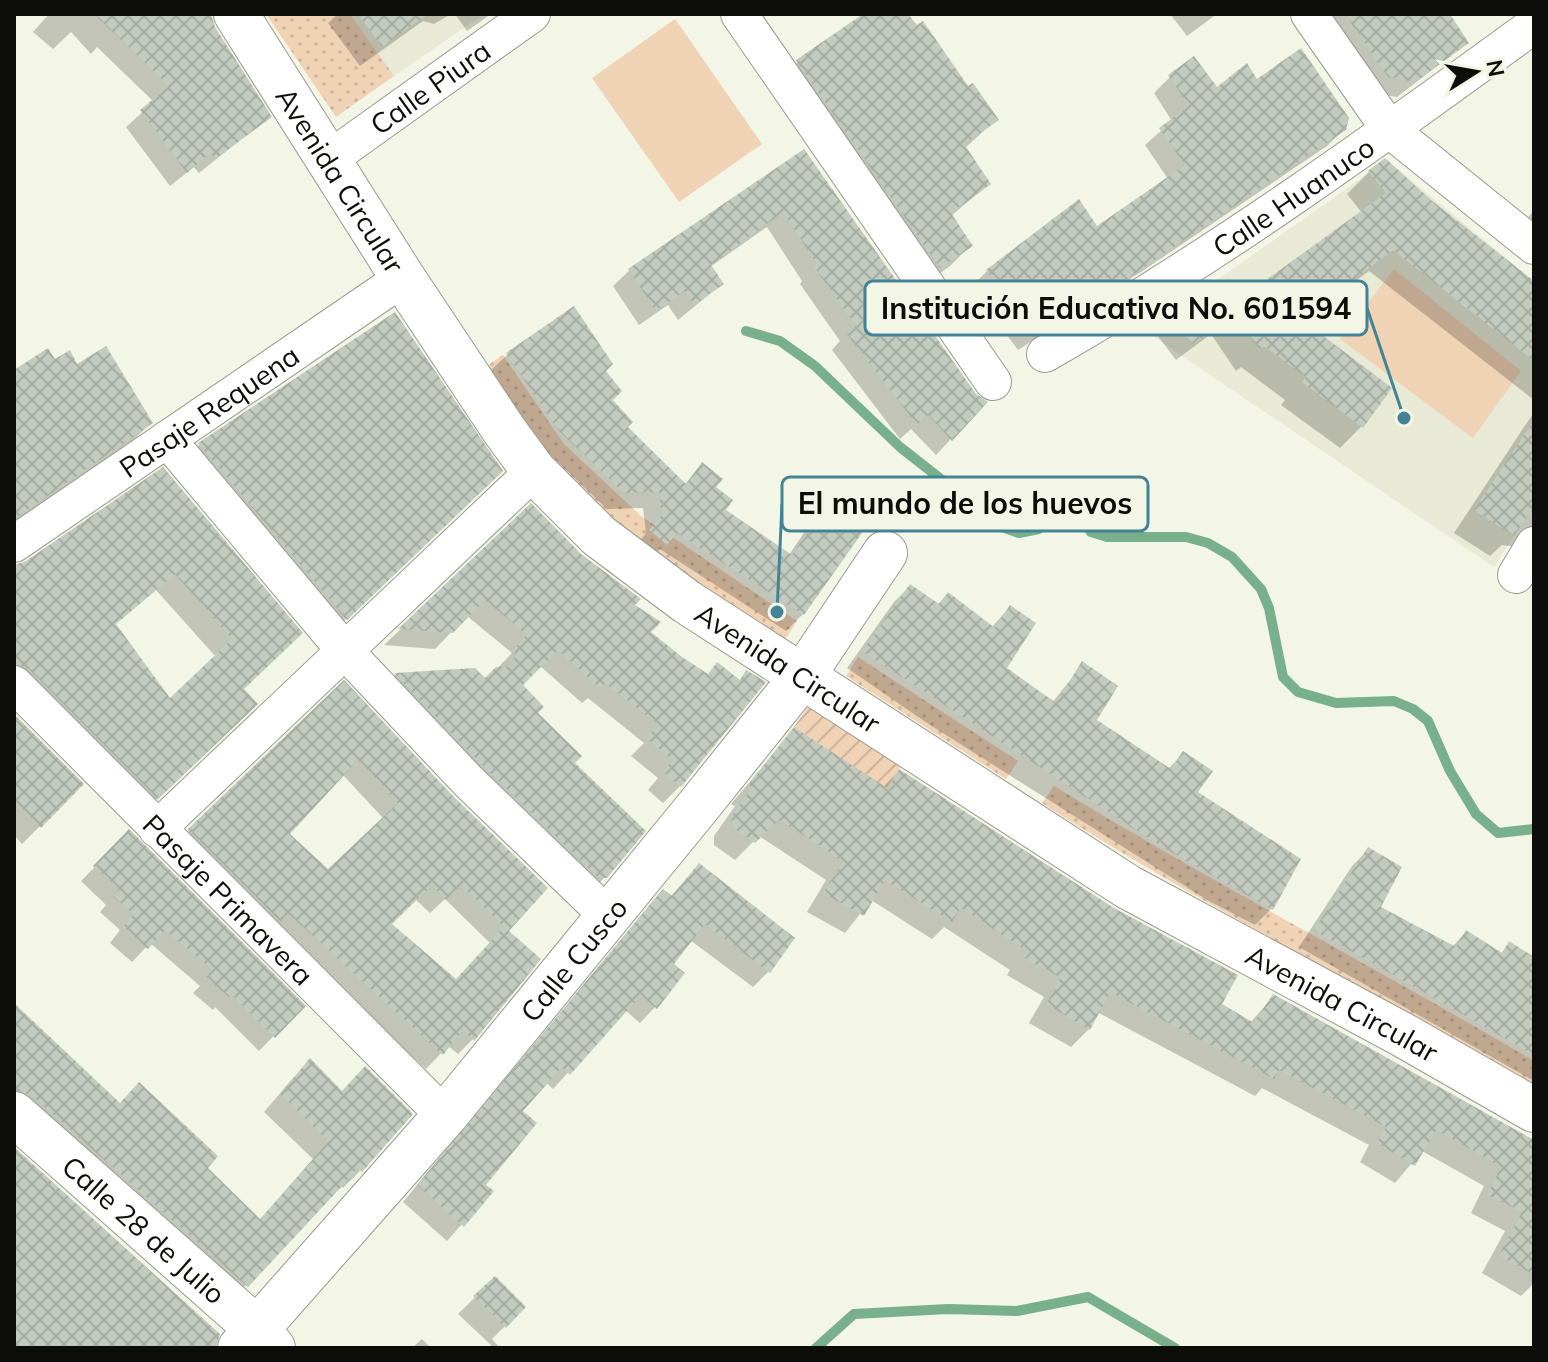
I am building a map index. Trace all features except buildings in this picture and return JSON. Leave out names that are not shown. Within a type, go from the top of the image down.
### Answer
[{"type":"street","name":"Avenida Circular","points":[[236,14],[403,278],[534,471],[563,503],[632,562],[802,677],[1128,887],[1403,1035],[1534,1110]]},
{"type":"street","name":"Calle Piura","points":[[329,159],[532,14]]},
{"type":"street","points":[[739,14],[993,382]]},
{"type":"street","points":[[1309,14],[1390,130],[1534,246]]},
{"type":"street","name":"Calle Huanuco","points":[[1045,354],[1144,297],[1390,130],[1534,25]]},
{"type":"street","name":"Pasaje Requena","points":[[14,544],[403,278]]},
{"type":"street","points":[[167,439],[346,652],[468,781],[607,915]]},
{"type":"street","points":[[157,829],[534,471]]},
{"type":"street","name":"Calle Cusco","points":[[257,1342],[802,677],[885,553]]},
{"type":"street","name":"Pasaje Primavera","points":[[14,684],[445,1116]]},
{"type":"street","name":"Calle 28 de Julio","points":[[14,1114],[257,1342]]},
{"type":"shaded area","points":[[266,14],[350,14],[394,76],[336,117]]},
{"type":"shaded area","points":[[350,14],[484,14],[394,76]]},
{"type":"shaded area","points":[[675,19],[762,144],[679,202],[592,78]]},
{"type":"shaded area","points":[[1387,160],[1534,281],[1534,505],[1494,567],[1145,331]]},
{"type":"shaded area","points":[[1394,269],[1521,371],[1473,438],[1340,339]]},
{"type":"shaded area","points":[[503,355],[564,444],[641,516],[797,621],[785,640],[622,533],[546,459],[484,368]]},
{"type":"shaded area","points":[[858,657],[1018,761],[1006,779],[846,676]]},
{"type":"shaded area","points":[[809,706],[901,765],[887,789],[794,727]]},
{"type":"shaded area","points":[[1054,786],[1534,1061],[1534,1085],[1102,841],[1042,803]]},
{"type":"waterway","points":[[746,331],[780,341],[815,366],[900,447],[1002,527],[1019,533],[1039,529],[1050,513],[1060,506],[1076,511],[1091,532],[1107,537],[1186,537],[1208,543],[1232,557],[1261,589],[1269,608],[1283,677],[1298,692],[1336,703],[1394,701],[1413,709],[1428,721],[1450,771],[1476,814],[1498,833],[1534,829]]},
{"type":"waterway","points":[[816,1348],[854,1314],[948,1309],[1017,1311],[1088,1297],[1175,1348]]},
{"type":"place","name":"Institución Educativa No. 601594","points":[[1404,418]]},
{"type":"place","name":"El mundo de los huevos","points":[[777,612]]}]
